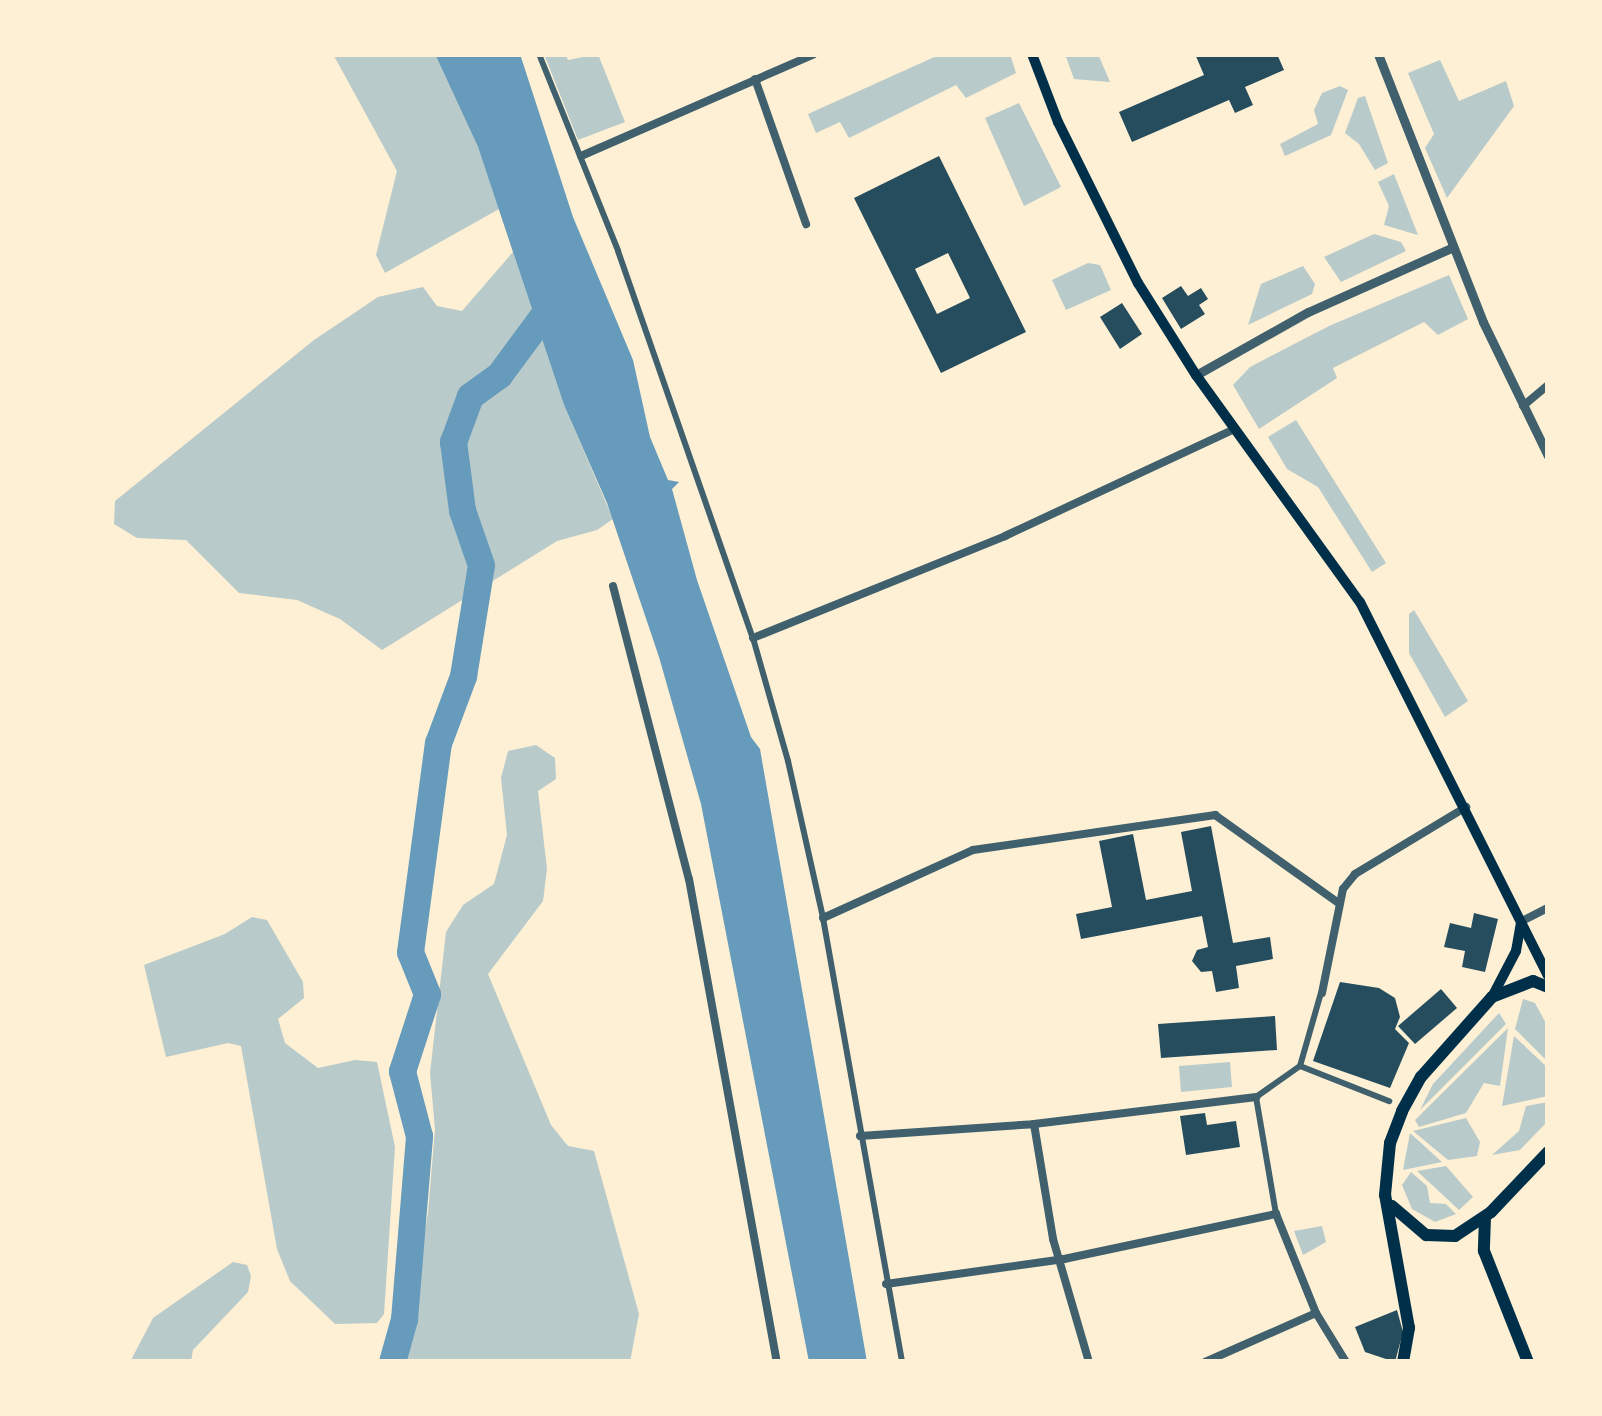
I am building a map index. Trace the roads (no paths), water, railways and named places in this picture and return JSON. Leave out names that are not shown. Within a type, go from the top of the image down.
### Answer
[{"type":"main road","points":[[1032,54],[1092,194],[1138,284],[1196,375],[1360,602],[1467,806],[1548,975]]},
{"type":"main road","points":[[1403,1362],[1409,1328],[1385,1195],[1390,1143],[1421,1077],[1492,997],[1516,951],[1522,921]]},
{"type":"main road","points":[[1492,997],[1533,981],[1548,987]]},
{"type":"main road","points":[[1385,1195],[1396,1213],[1426,1235],[1455,1236],[1486,1216],[1548,1152]]},
{"type":"main road","points":[[1486,1216],[1480,1235],[1484,1251],[1528,1362]]},
{"type":"street","points":[[539,54],[581,157],[753,638],[823,918],[902,1362]]},
{"type":"street","points":[[581,157],[814,54]]},
{"type":"street","points":[[1378,54],[1453,247],[1548,456]]},
{"type":"street","points":[[755,79],[806,224]]},
{"type":"street","points":[[1196,375],[1308,312],[1453,247]]},
{"type":"street","points":[[1523,406],[1548,385]]},
{"type":"street","points":[[753,638],[1005,536],[1234,429]]},
{"type":"street","points":[[614,586],[689,879],[777,1362]]},
{"type":"street","points":[[860,1136],[1034,1124],[1256,1096],[1300,1066],[1322,993],[1337,902],[1355,874],[1467,806]]},
{"type":"street","points":[[823,918],[974,850],[1215,815],[1337,902]]},
{"type":"street","points":[[1522,921],[1548,908]]},
{"type":"street","points":[[1300,1066],[1390,1101]]},
{"type":"street","points":[[1256,1096],[1276,1214],[1316,1313],[1346,1362]]},
{"type":"street","points":[[1034,1124],[1053,1239],[1064,1259],[1089,1362]]},
{"type":"street","points":[[886,1284],[1064,1259],[1276,1214]]},
{"type":"street","points":[[1205,1362],[1316,1313]]},
{"type":"water","points":[[435,54],[520,54],[573,217],[633,360],[650,437],[668,480],[679,482],[672,489],[697,580],[751,737],[760,749],[867,1362],[809,1362],[701,804],[659,657],[607,503],[564,405],[478,147]]},
{"type":"waterway","points":[[392,1362],[404,1319],[419,1136],[402,1071],[427,994],[410,952],[438,743],[463,676],[481,565],[462,510],[453,442],[470,396],[499,375],[556,298]]}]
